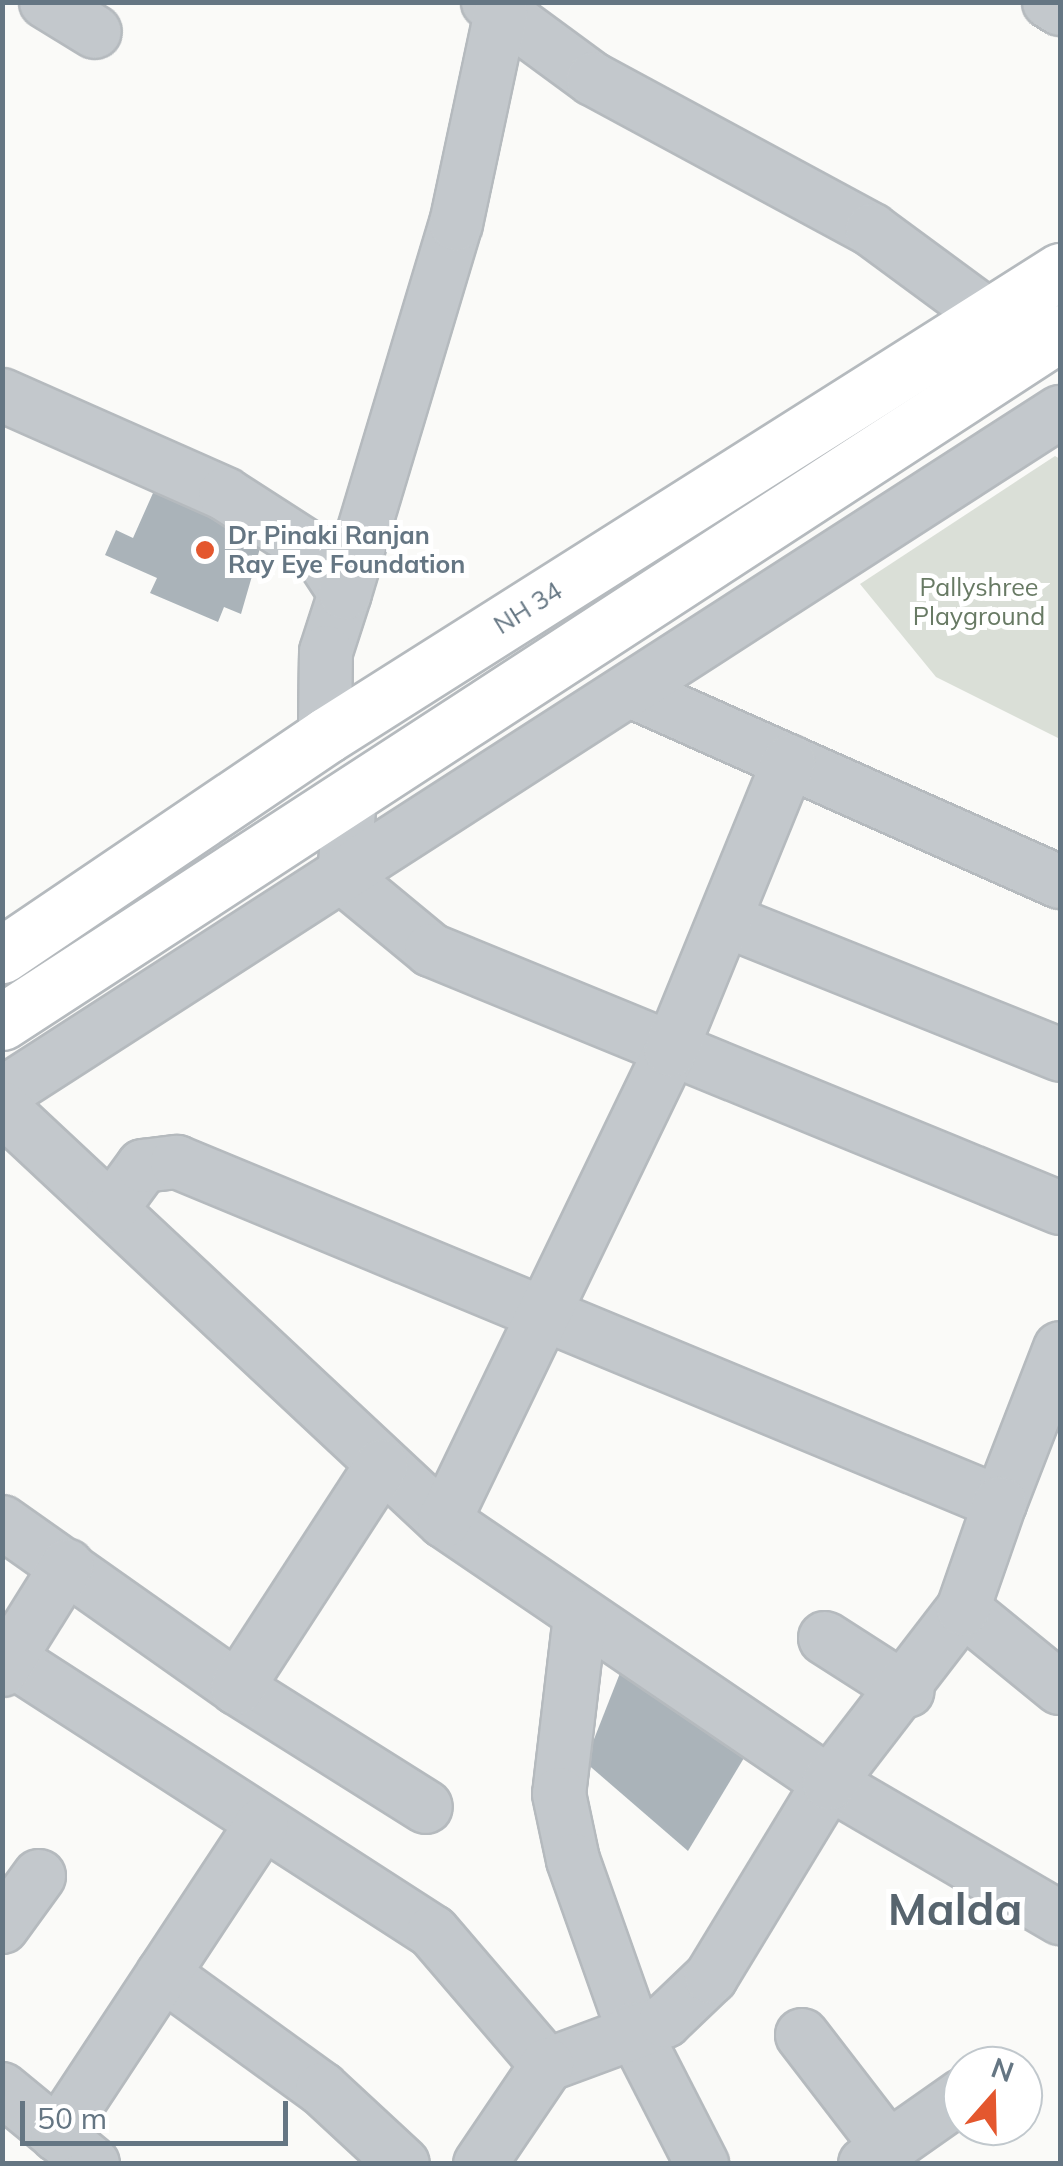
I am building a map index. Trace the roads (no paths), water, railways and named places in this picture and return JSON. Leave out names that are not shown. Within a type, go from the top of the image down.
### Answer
[{"type":"main road","name":"NH 34","points":[[2,955],[327,736],[1060,271]]},
{"type":"main road","points":[[2,1022],[1060,333]]},
{"type":"street","points":[[46,2],[95,32]]},
{"type":"street","points":[[1049,2],[1060,9]]},
{"type":"street","points":[[325,722],[326,652],[456,224],[494,8],[594,79],[814,194],[975,306]]},
{"type":"street","points":[[2,939],[325,722],[1060,249]]},
{"type":"street","points":[[2,395],[282,524],[320,555],[345,593]]},
{"type":"street","points":[[2,1094],[633,692],[1060,412]]},
{"type":"street","points":[[633,692],[1060,882]]},
{"type":"street","points":[[444,1521],[550,1312],[670,1050],[789,761]]},
{"type":"street","points":[[344,878],[350,796]]},
{"type":"street","points":[[344,878],[431,950],[1060,1208]]},
{"type":"street","points":[[725,920],[1060,1055]]},
{"type":"street","points":[[2,1108],[113,1207],[444,1521],[829,1783],[1060,1918]]},
{"type":"street","points":[[113,1207],[143,1166],[177,1162],[550,1312],[1000,1503]]},
{"type":"street","points":[[480,2164],[548,2065],[686,2007],[711,1977],[829,1783],[908,1692],[962,1609],[1060,1349]]},
{"type":"street","points":[[237,1688],[382,1466]]},
{"type":"street","points":[[2,1522],[237,1688],[426,1807]]},
{"type":"street","points":[[66,1566],[6,1664],[432,1932],[548,2065]]},
{"type":"street","points":[[962,1609],[1060,1688]]},
{"type":"street","points":[[580,1616],[559,1794],[633,2028],[702,2164]]},
{"type":"street","points":[[825,1638],[908,1692]]},
{"type":"street","points":[[2,2089],[75,2149],[163,1974],[262,1824]]},
{"type":"street","points":[[2,1926],[40,1876]]},
{"type":"street","points":[[163,1974],[322,2090],[403,2164]]},
{"type":"street","points":[[802,2034],[877,2156],[943,2110]]},
{"type":"place","name":"Dr Pinaki Ranjan Ray Eye Foundation","points":[[205,550]]},
{"type":"district","name":"Malda","points":[[955,1909]]},
{"type":"park label","name":"Pallyshree Playground","points":[[979,602]]}]
